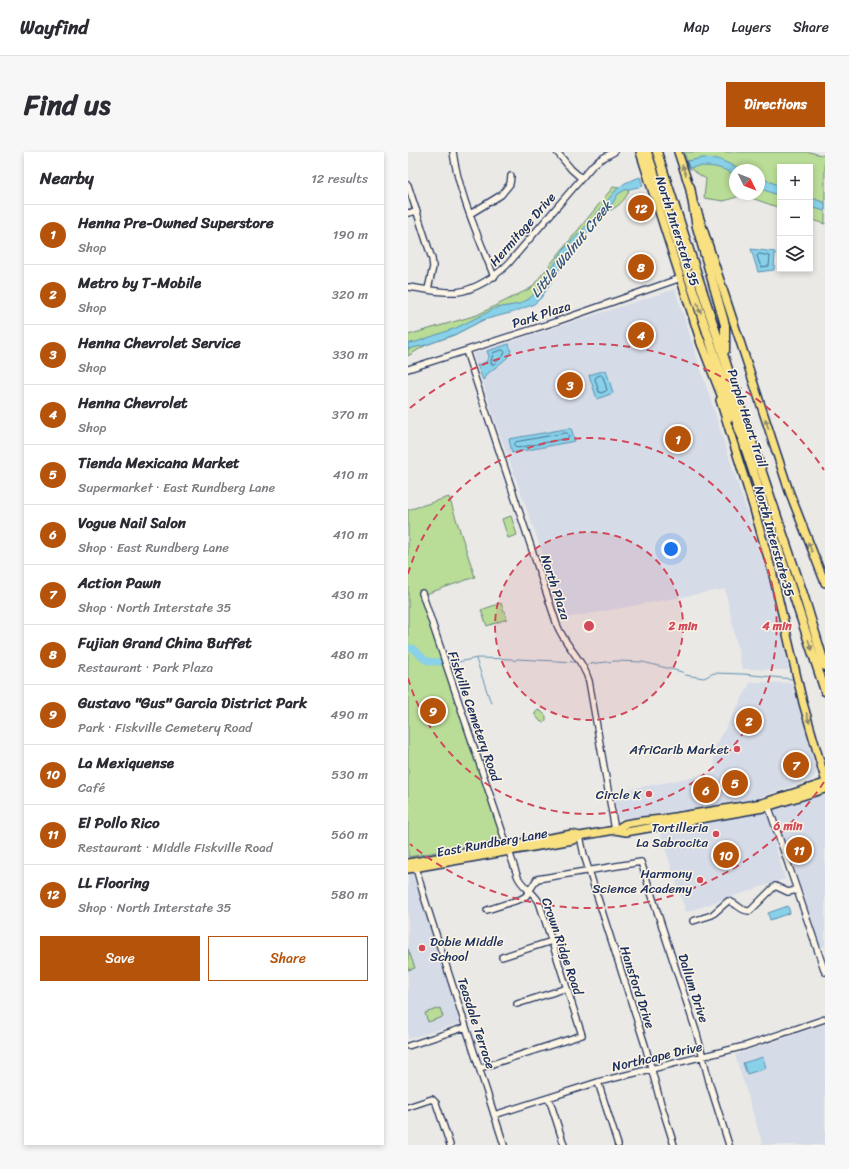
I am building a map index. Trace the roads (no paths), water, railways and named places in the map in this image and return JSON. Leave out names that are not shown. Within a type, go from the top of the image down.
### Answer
[{"type":"highway","name":"Purple Heart Trail","points":[[647,152],[825,691]]},
{"type":"highway","name":"Purple Heart Trail","points":[[657,152],[804,597],[825,666]]},
{"type":"highway","points":[[690,187],[697,227],[725,326],[724,357]]},
{"type":"highway","points":[[701,342],[718,384],[752,480],[763,502]]},
{"type":"main road","name":"North Interstate 35","points":[[640,152],[753,506],[773,574],[803,703],[818,755],[823,764]]},
{"type":"main road","name":"North Interstate 35","points":[[678,152],[789,491],[825,583]]},
{"type":"main road","points":[[823,764],[825,779]]},
{"type":"main road","points":[[810,787],[819,778],[823,764]]},
{"type":"main road","name":"East Rundberg Lane","points":[[768,805],[810,787],[825,783]]},
{"type":"main road","name":"East Rundberg Lane","points":[[408,869],[413,864],[509,848],[572,834],[580,836],[615,830],[625,824],[768,805],[825,789]]},
{"type":"street","points":[[453,152],[456,169],[470,214],[494,277]]},
{"type":"street","points":[[557,152],[581,178]]},
{"type":"street","name":"Hermitage Drive","points":[[408,287],[458,292],[466,290],[494,277],[508,264],[581,178],[601,159],[614,152]]},
{"type":"street","points":[[470,214],[501,195],[510,184],[511,176]]},
{"type":"street","points":[[408,185],[432,259],[428,289]]},
{"type":"street","points":[[408,213],[417,211]]},
{"type":"street","name":"Park Plaza","points":[[408,369],[558,321],[681,278]]},
{"type":"street","name":"North Plaza","points":[[466,351],[557,626],[564,639],[580,661],[589,681],[615,830]]},
{"type":"street","name":"Fiskville Cemetery Road","points":[[422,593],[509,848]]},
{"type":"street","points":[[768,805],[825,972]]},
{"type":"street","name":"Hansford Drive","points":[[580,836],[589,870],[651,1068],[660,1104],[674,1145]]},
{"type":"street","name":"Crown Ridge Road","points":[[480,1068],[582,1035],[539,902],[519,880],[509,848]]},
{"type":"street","name":"Dallum Drive","points":[[589,870],[641,862],[697,1034],[710,1085],[729,1145]]},
{"type":"street","name":"Teasdale Terrace","points":[[413,864],[504,1145]]},
{"type":"street","points":[[487,910],[521,899],[529,891],[537,879],[589,870]]},
{"type":"street","points":[[693,921],[712,915],[728,901],[742,910],[750,911],[775,886],[788,892],[797,890]]},
{"type":"street","points":[[502,957],[552,941]]},
{"type":"street","points":[[517,1004],[566,988]]},
{"type":"street","name":"Northcape Drive","points":[[494,1115],[598,1082],[744,1046],[825,1019]]},
{"type":"street","points":[[408,1046],[466,1027]]},
{"type":"street","points":[[598,1082],[618,1145]]},
{"type":"street","points":[[549,1098],[564,1145]]},
{"type":"street","points":[[408,1107],[432,1100],[436,1103],[450,1145]]},
{"type":"water","points":[[703,158],[718,159],[729,164],[729,172],[707,166],[689,168],[687,161]]},
{"type":"water","name":"Little Walnut Creek","points":[[640,177],[643,186],[625,190],[618,194],[606,214],[573,249],[541,298],[534,304],[514,312],[483,320],[454,335],[426,345],[408,349],[408,343],[416,342],[456,328],[496,308],[519,304],[529,299],[539,289],[565,248],[590,222],[616,190],[625,183]]},
{"type":"water","points":[[765,180],[777,185],[777,195],[765,190]]},
{"type":"water","points":[[813,198],[825,203],[825,211],[813,208]]},
{"type":"water","points":[[751,249],[775,252],[774,270],[758,272]]},
{"type":"water","points":[[509,344],[511,351],[507,358],[485,376],[483,380],[477,365],[486,362],[489,356],[487,351]]},
{"type":"water","points":[[606,370],[613,393],[597,399],[589,375]]},
{"type":"water","points":[[571,428],[575,441],[512,453],[509,439]]},
{"type":"water","points":[[788,906],[790,913],[770,920],[768,913]]},
{"type":"water","points":[[763,1057],[766,1068],[747,1074],[743,1063]]},
{"type":"waterway","points":[[408,648],[412,648],[426,660],[439,662]]},
{"type":"waterway","points":[[450,662],[477,658],[512,659],[514,661],[517,659],[575,662]]},
{"type":"waterway","points":[[476,659],[491,703]]},
{"type":"waterway","points":[[588,664],[616,661],[643,662],[682,672],[685,675],[704,678],[714,673],[743,674],[792,679]]},
{"type":"place","name":"LL Flooring","points":[[641,208]]},
{"type":"place","name":"Fujian Grand China Buffet","points":[[641,267]]},
{"type":"place","name":"Henna Chevrolet","points":[[641,335]]},
{"type":"place","name":"Henna Chevrolet Service","points":[[570,385]]},
{"type":"place","name":"Henna Pre-Owned Superstore","points":[[678,439]]},
{"type":"place","name":"Gustavo \"Gus\" Garcia District Park","points":[[433,711]]},
{"type":"place","name":"Metro by T-Mobile","points":[[749,721]]},
{"type":"place","name":"AfriCarib Market","points":[[737,749]]},
{"type":"place","name":"Action Pawn","points":[[796,765]]},
{"type":"place","name":"Tienda Mexicana Market","points":[[735,783]]},
{"type":"place","name":"Vogue Nail Salon","points":[[706,790]]},
{"type":"place","name":"Circle K","points":[[649,794]]},
{"type":"place","name":"Tortilleria La Sabrocita","points":[[716,834]]},
{"type":"place","name":"El Pollo Rico","points":[[799,850]]},
{"type":"place","name":"La Mexiquense","points":[[726,855]]},
{"type":"place","name":"Harmony Science Academy","points":[[700,880]]},
{"type":"place","name":"Dobie Middle School","points":[[422,948]]}]
